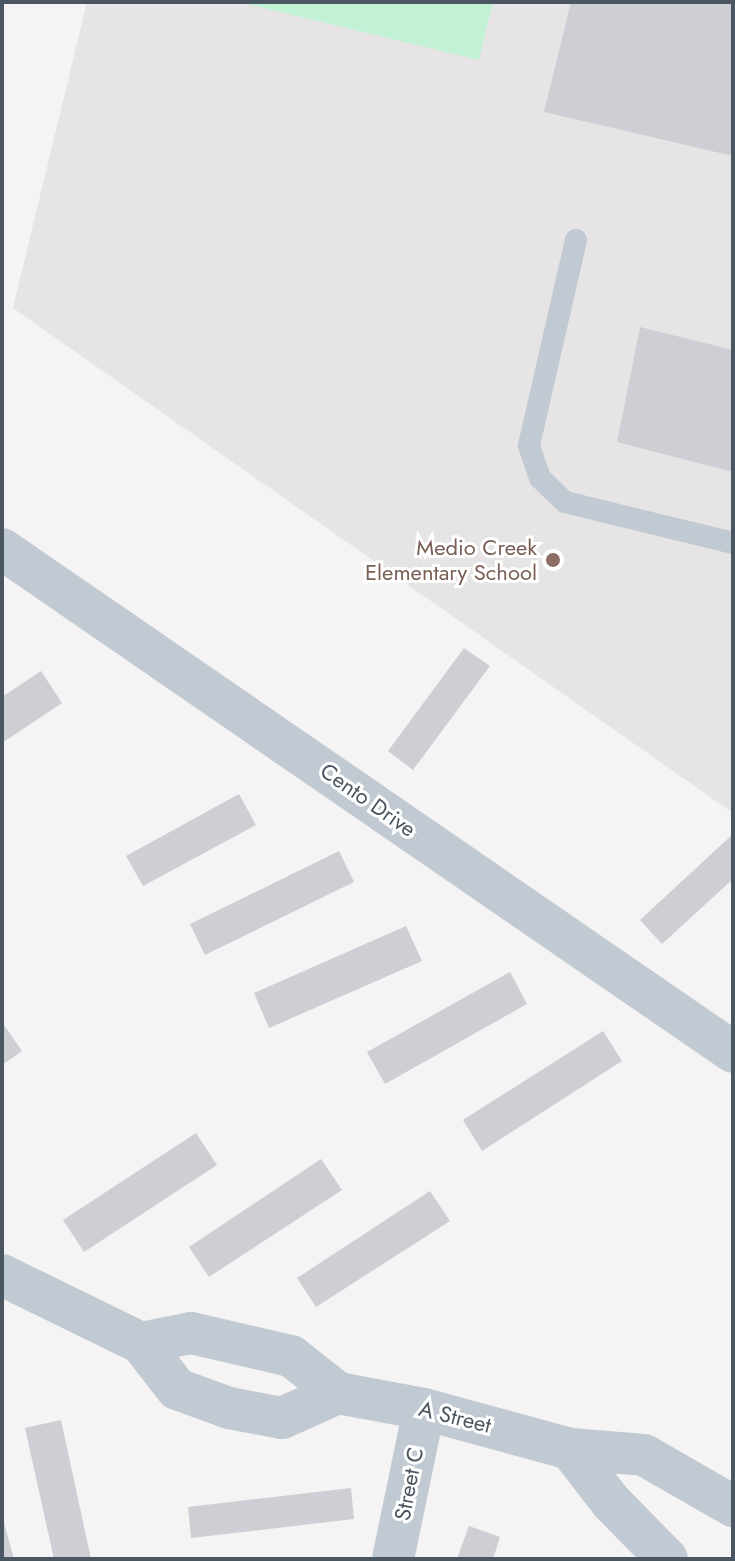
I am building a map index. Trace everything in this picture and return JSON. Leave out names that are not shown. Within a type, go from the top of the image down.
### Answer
[{"type":"street","name":"Cento Drive","points":[[2,549],[733,1052]]},
{"type":"street","points":[[8,1290],[141,1343],[177,1389],[229,1408],[282,1418],[338,1393]]},
{"type":"street","name":"A Street","points":[[141,1343],[191,1333],[291,1356],[338,1393],[424,1409],[570,1449],[644,1455],[733,1506]]},
{"type":"street","name":"Street C","points":[[393,1559],[424,1409]]},
{"type":"street","points":[[570,1449],[611,1502],[667,1559]]},
{"type":"lane","points":[[576,240],[529,446],[540,478],[565,502],[733,543]]},
{"type":"shaded area","name":"Medio Creek Elementary School","points":[[87,2],[733,2],[733,813],[13,308]]},
{"type":"green space","points":[[239,2],[493,2],[479,60]]},
{"type":"building","points":[[571,2],[733,2],[733,156],[544,112]]},
{"type":"building","points":[[640,327],[733,350],[733,472],[617,442]]},
{"type":"building","points":[[464,648],[490,666],[413,770],[388,751]]},
{"type":"building","points":[[41,671],[62,703],[2,743],[2,697]]},
{"type":"building","points":[[239,794],[256,825],[143,886],[126,856]]},
{"type":"building","points":[[733,834],[733,879],[662,944],[640,920]]},
{"type":"building","points":[[339,851],[354,882],[205,955],[190,924]]},
{"type":"building","points":[[406,926],[422,961],[269,1028],[254,993]]},
{"type":"building","points":[[510,972],[527,1004],[385,1084],[367,1052]]},
{"type":"building","points":[[2,1022],[22,1051],[2,1065]]},
{"type":"building","points":[[603,1031],[622,1061],[482,1151],[463,1120]]},
{"type":"building","points":[[196,1133],[217,1165],[84,1252],[63,1220]]},
{"type":"building","points":[[321,1159],[342,1190],[209,1277],[189,1247]]},
{"type":"building","points":[[430,1191],[450,1221],[316,1307],[297,1278]]},
{"type":"building","points":[[61,1420],[91,1559],[54,1559],[25,1428]]},
{"type":"building","points":[[351,1488],[354,1519],[191,1538],[188,1507]]},
{"type":"building","points":[[3,1519],[14,1559],[2,1559]]},
{"type":"building","points":[[469,1526],[500,1537],[493,1559],[457,1559]]},
{"type":"place","name":"Medio Creek Elementary School","points":[[553,560]]}]
